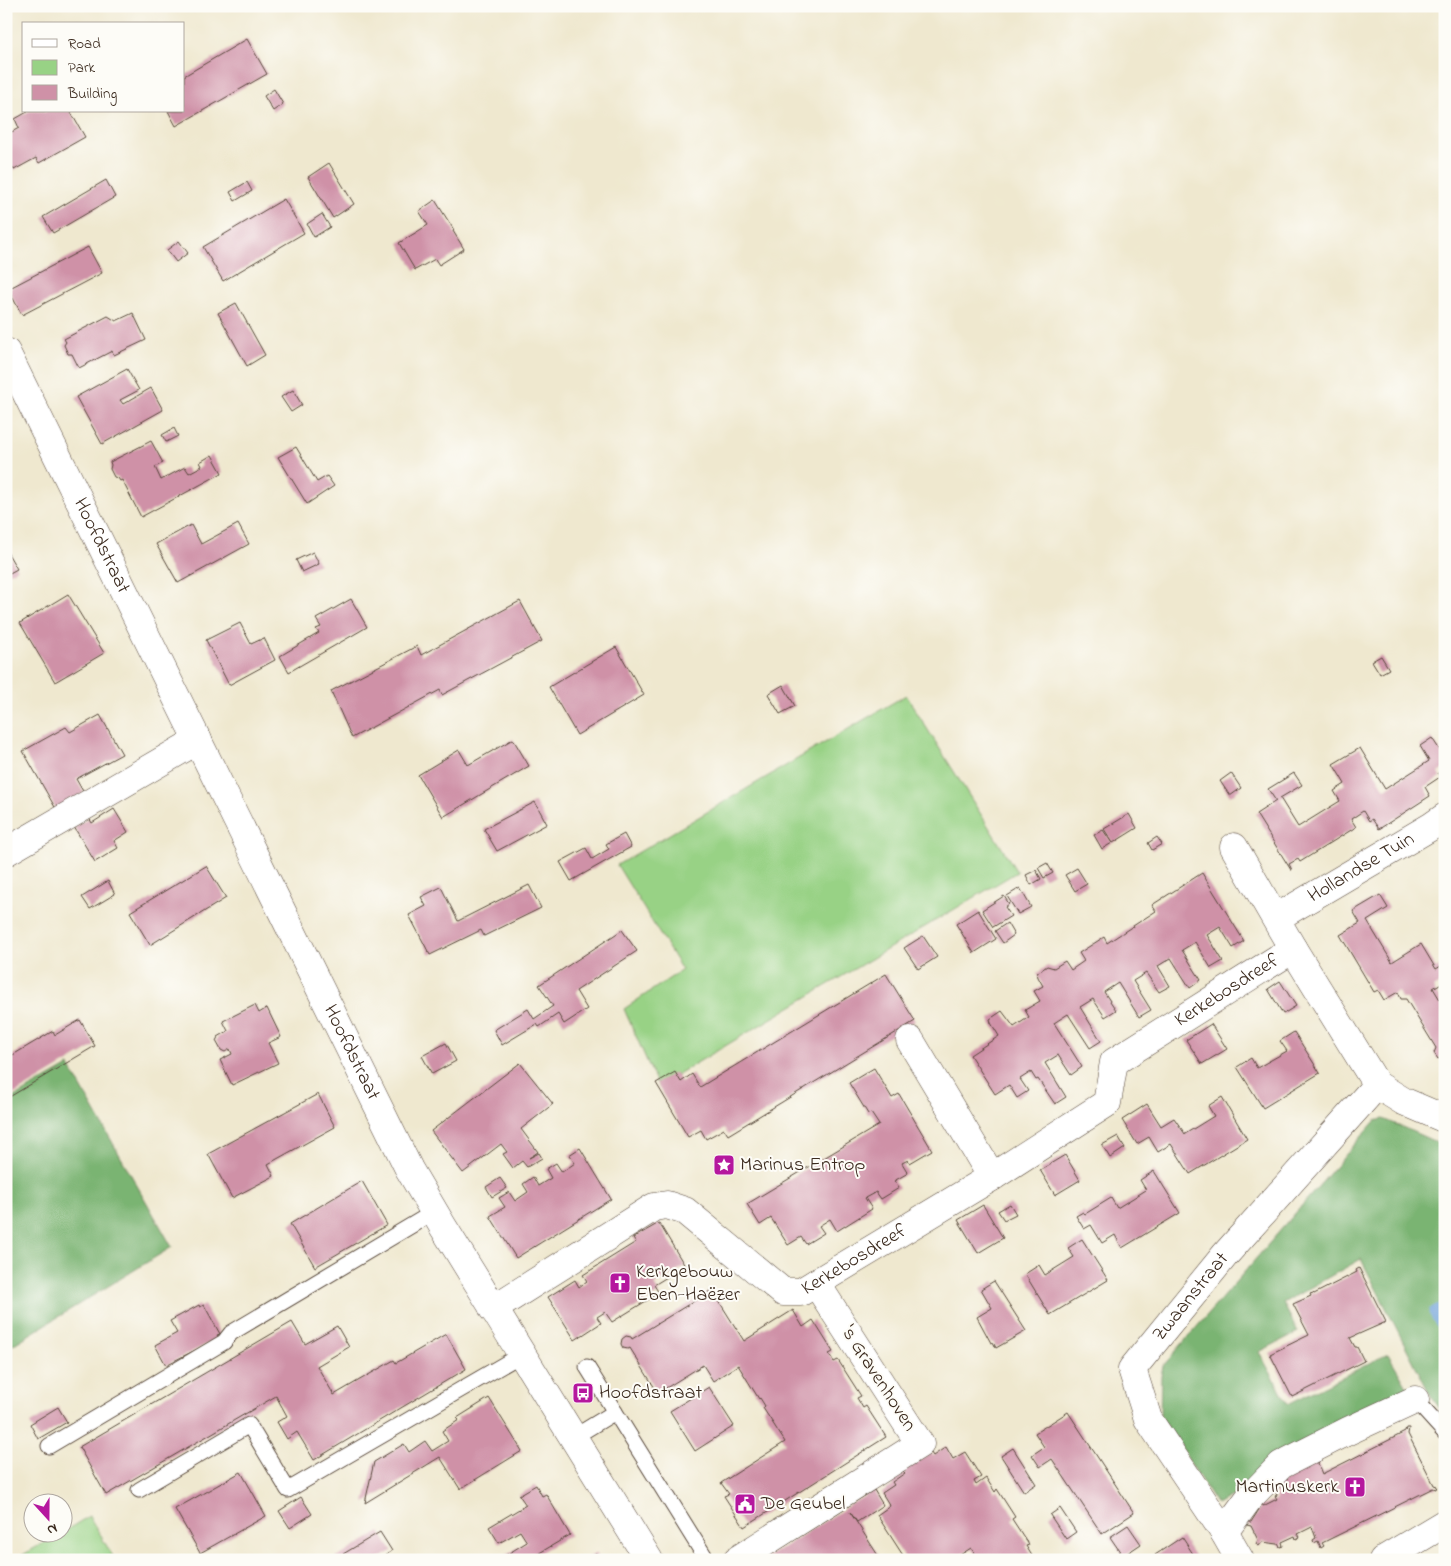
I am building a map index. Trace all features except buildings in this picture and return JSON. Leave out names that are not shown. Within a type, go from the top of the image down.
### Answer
[{"type":"street","name":"Hoofdstraat","points":[[6,352],[405,1160],[493,1309],[649,1560]]},
{"type":"street","points":[[6,852],[198,740]]},
{"type":"street","name":"Hollandse Tuin","points":[[1276,918],[1445,817]]},
{"type":"street","points":[[1234,847],[1294,949]]},
{"type":"street","name":"Kerkebosdreef","points":[[493,1309],[654,1207],[667,1204],[685,1211],[783,1292],[801,1292],[992,1177],[1107,1103],[1114,1062],[1294,949],[1377,1085],[1403,1101],[1445,1119]]},
{"type":"street","points":[[910,1040],[992,1177]]},
{"type":"street","name":"Zwaanstraat","points":[[1240,1560],[1224,1532],[1148,1419],[1132,1369],[1225,1255],[1377,1085]]},
{"type":"street","name":"'s Gravenhoven","points":[[746,1554],[920,1444],[816,1283]]},
{"type":"street","points":[[1224,1532],[1250,1497],[1281,1465],[1415,1400]]},
{"type":"street","points":[[1383,1560],[1445,1523]]},
{"type":"lane","points":[[49,1446],[224,1342],[231,1333],[434,1212]]},
{"type":"lane","points":[[139,1490],[249,1425],[288,1490],[522,1354]]},
{"type":"lane","points":[[587,1367],[707,1560]]},
{"type":"lane","points":[[1415,1400],[1445,1433]]},
{"type":"lane","points":[[574,1437],[615,1412]]},
{"type":"green space","points":[[906,695],[1017,872],[658,1086],[624,1009],[682,970],[617,865]]},
{"type":"green space","points":[[69,1066],[172,1247],[6,1349],[6,1102]]},
{"type":"green space","points":[[1384,1119],[1445,1146],[1445,1416],[1431,1396],[1361,1259],[1283,1303],[1298,1332],[1259,1352],[1288,1404],[1388,1354],[1413,1396],[1217,1505],[1160,1415],[1163,1366],[1375,1121]]},
{"type":"green space","points":[[89,1516],[115,1560],[14,1560],[42,1544],[72,1544],[72,1526]]},
{"type":"waterway","points":[[1445,1307],[1433,1312],[1445,1333]]},
{"type":"place","name":"Marinus Entrop","points":[[724,1165]]},
{"type":"place","name":"Kerkgebouw Eben-Haëzer","points":[[620,1283]]},
{"type":"place","name":"Hoofdstraat","points":[[583,1393]]},
{"type":"place","name":"Martinuskerk","points":[[1355,1487]]},
{"type":"place","name":"De Geubel","points":[[745,1504]]}]
